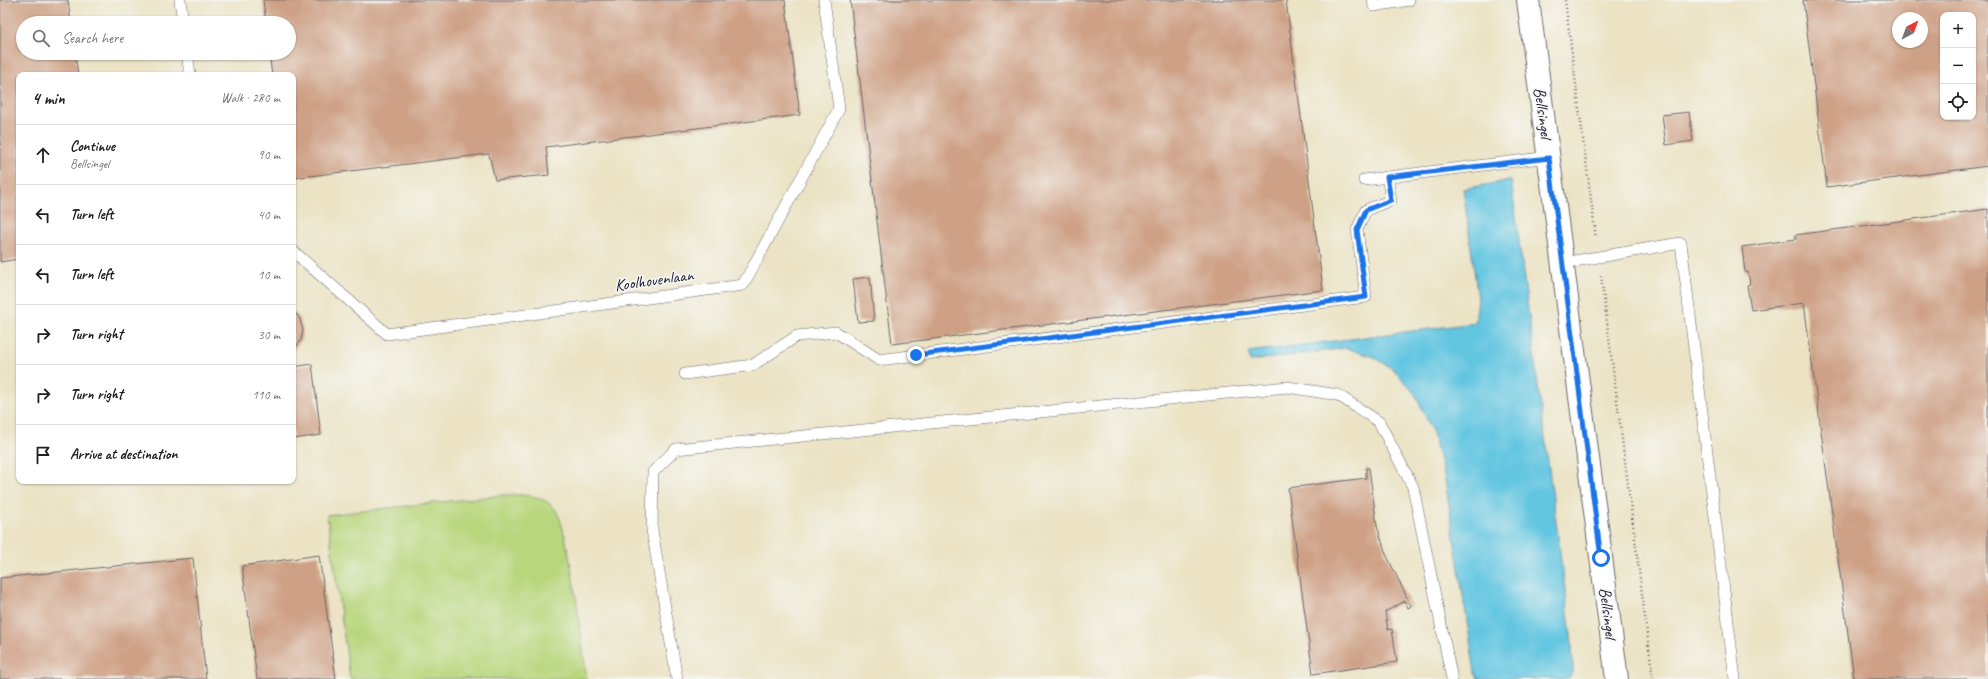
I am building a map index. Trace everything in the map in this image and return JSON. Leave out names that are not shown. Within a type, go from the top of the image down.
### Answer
[{"type":"street","name":"Bellsingel","points":[[1528,0],[1617,679]]},
{"type":"lane","points":[[180,0],[182,16]]},
{"type":"lane","name":"Koolhovenlaan","points":[[296,254],[388,334],[743,285],[839,109],[824,0]]},
{"type":"lane","points":[[1373,0],[1374,6],[1409,0]]},
{"type":"lane","points":[[188,60],[190,72]]},
{"type":"lane","points":[[1364,180],[1549,158]]},
{"type":"lane","points":[[685,374],[753,365],[797,336],[836,332],[879,360],[1366,297],[1357,230],[1366,210],[1391,200],[1387,177]]},
{"type":"lane","points":[[1563,263],[1681,243],[1735,679]]},
{"type":"lane","points":[[677,679],[652,530],[653,472],[676,450],[1288,387],[1338,395],[1379,422],[1413,487],[1452,679]]},
{"type":"path","points":[[1565,0],[1653,679]]},
{"type":"green space","points":[[503,495],[536,497],[549,503],[554,508],[560,519],[575,589],[587,679],[350,679],[327,515]]},
{"type":"water","points":[[1511,180],[1572,643],[1573,670],[1569,679],[1478,679],[1475,673],[1445,480],[1433,433],[1415,394],[1394,370],[1374,357],[1346,348],[1250,361],[1248,352],[1475,323],[1478,299],[1463,189]]},
{"type":"building","points":[[0,0],[68,0],[70,16],[16,16],[16,60],[76,60],[78,72],[16,72],[16,259],[0,262]]},
{"type":"building","points":[[263,0],[785,0],[800,115],[546,147],[549,175],[495,180],[489,154],[296,178],[296,72],[272,72],[270,60],[296,60],[296,16],[265,16]]},
{"type":"building","points":[[850,0],[1286,0],[1323,290],[892,344]]},
{"type":"building","points":[[1803,0],[1988,0],[1988,166],[1827,187]]},
{"type":"building","points":[[1689,112],[1693,141],[1666,145],[1662,115]]},
{"type":"building","points":[[1988,209],[1988,679],[1854,679],[1804,303],[1751,310],[1747,285],[1750,284],[1748,272],[1745,272],[1742,247],[1796,239],[1795,235]]},
{"type":"building","points":[[870,277],[874,321],[858,322],[853,279]]},
{"type":"building","points":[[296,314],[299,317],[303,330],[301,340],[296,347]]},
{"type":"building","points":[[312,364],[321,435],[296,439],[296,367]]},
{"type":"building","points":[[1366,468],[1369,468],[1377,526],[1386,554],[1411,606],[1408,608],[1405,601],[1385,612],[1388,630],[1392,629],[1397,662],[1313,674],[1288,488],[1366,478]]},
{"type":"building","points":[[319,555],[336,679],[257,679],[242,566]]},
{"type":"building","points":[[193,558],[206,679],[0,679],[0,578]]},
{"type":"route","points":[[916,355],[1366,297],[1357,230],[1366,210],[1391,200],[1387,177],[1549,158],[1601,558]]}]
